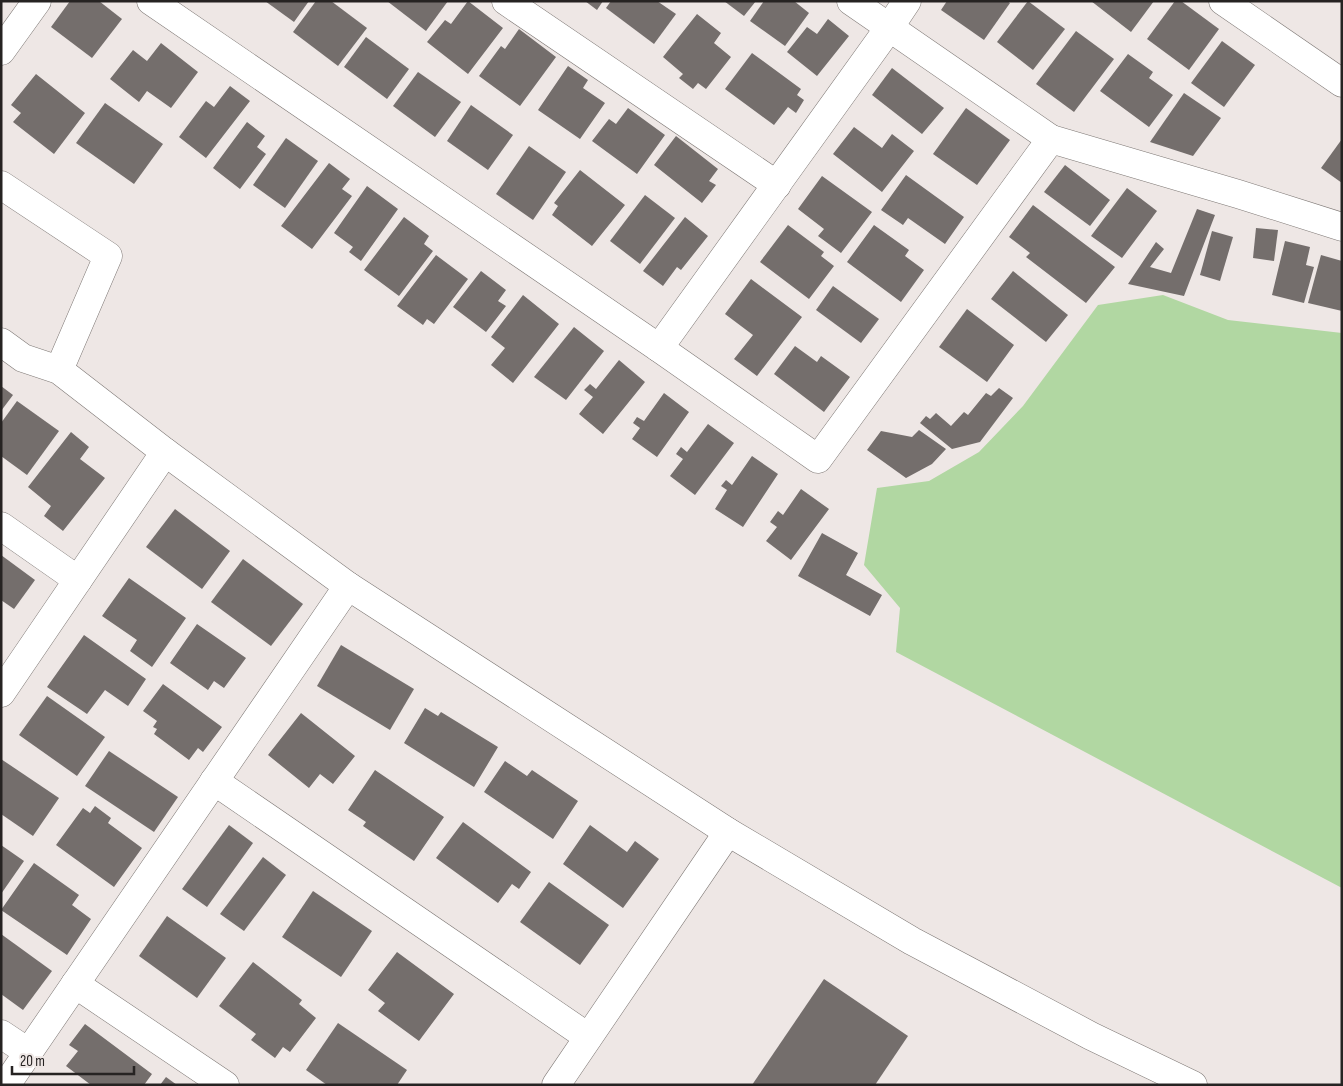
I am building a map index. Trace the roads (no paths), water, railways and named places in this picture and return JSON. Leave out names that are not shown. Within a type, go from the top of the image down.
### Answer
[{"type":"street","points":[[1,51],[37,1]]},
{"type":"street","points":[[151,1],[659,348],[818,459],[1051,139]]},
{"type":"street","points":[[506,1],[777,186]]},
{"type":"street","points":[[851,1],[1051,139],[1342,227]]},
{"type":"street","points":[[659,348],[890,28],[907,1]]},
{"type":"street","points":[[1223,1],[1342,83]]},
{"type":"street","points":[[1,185],[108,256],[59,370]]},
{"type":"street","points":[[1,342],[23,358],[59,370],[165,452],[348,586],[728,832],[912,941],[1091,1036],[1193,1085]]},
{"type":"street","points":[[1,693],[165,452]]},
{"type":"street","points":[[1,526],[78,580]]},
{"type":"street","points":[[6,1085],[348,586]]},
{"type":"street","points":[[214,780],[588,1037]]},
{"type":"street","points":[[556,1085],[728,832]]},
{"type":"street","points":[[75,984],[225,1085]]},
{"type":"street","points":[[1,1034],[28,1052]]}]
